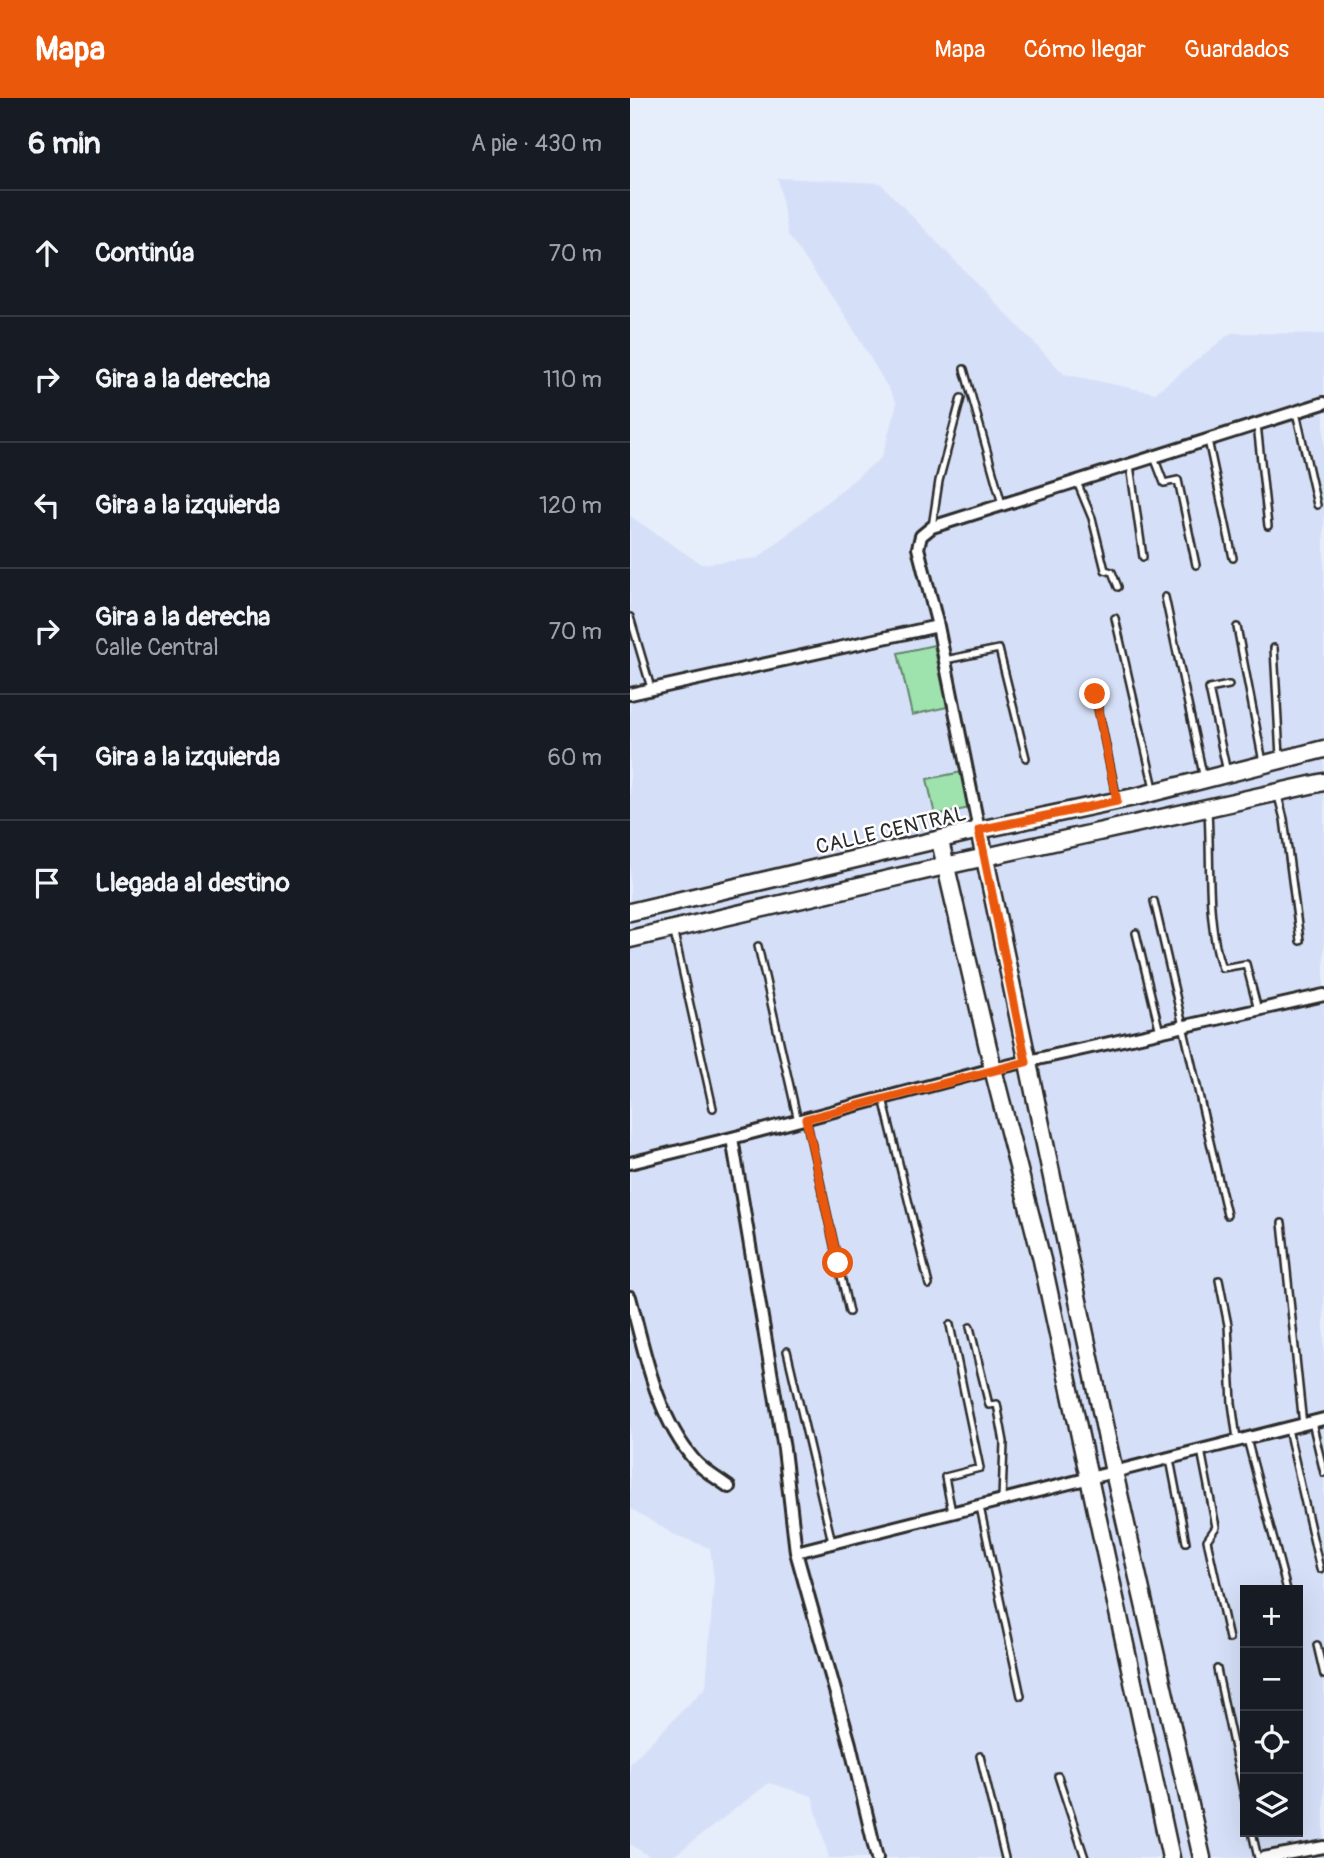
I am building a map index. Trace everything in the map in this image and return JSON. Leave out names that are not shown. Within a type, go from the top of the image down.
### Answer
[{"type":"street","points":[[1202,1858],[1114,1472],[1026,1062],[938,626],[918,548],[921,536],[932,527],[1324,403]]},
{"type":"street","points":[[630,694],[938,626]]},
{"type":"street","name":"CALLE CENTRAL","points":[[630,912],[979,830],[1147,794],[1324,749]]},
{"type":"street","points":[[630,939],[1324,782]]},
{"type":"street","points":[[1145,822],[1147,794]]},
{"type":"street","points":[[940,841],[993,1069],[1042,1260],[1171,1858]]},
{"type":"street","points":[[630,1163],[993,1069],[1324,995]]},
{"type":"street","points":[[732,1138],[784,1449],[796,1552],[850,1744],[877,1858]]},
{"type":"street","points":[[630,1297],[634,1327],[667,1418],[697,1463],[729,1487]]},
{"type":"street","points":[[796,1552],[1324,1419]]},
{"type":"street","points":[[1260,1858],[1324,1847]]},
{"type":"lane","points":[[964,369],[1003,505]]},
{"type":"lane","points":[[932,527],[939,481],[961,398]]},
{"type":"lane","points":[[1296,412],[1317,505]]},
{"type":"lane","points":[[1257,424],[1268,526]]},
{"type":"lane","points":[[1208,440],[1233,558]]},
{"type":"lane","points":[[1154,457],[1164,483],[1178,480],[1196,565]]},
{"type":"lane","points":[[1130,464],[1143,557]]},
{"type":"lane","points":[[1077,481],[1092,518],[1105,570],[1112,572],[1118,587]]},
{"type":"lane","points":[[1165,597],[1205,780]]},
{"type":"lane","points":[[630,617],[652,689]]},
{"type":"lane","points":[[1115,618],[1147,794]]},
{"type":"lane","points":[[1237,627],[1272,762]]},
{"type":"lane","points":[[1272,762],[1274,648]]},
{"type":"lane","points":[[945,660],[999,649],[1026,758]]},
{"type":"lane","points":[[1228,774],[1209,689],[1229,685]]},
{"type":"lane","points":[[1095,694],[1117,801]]},
{"type":"lane","points":[[1277,793],[1284,819],[1300,941]]},
{"type":"lane","points":[[1208,808],[1213,924],[1218,958],[1222,968],[1246,964],[1258,1010]]},
{"type":"lane","points":[[1154,901],[1227,1215]]},
{"type":"lane","points":[[674,929],[713,1108]]},
{"type":"lane","points":[[1136,933],[1160,1032]]},
{"type":"lane","points":[[758,946],[849,1312]]},
{"type":"lane","points":[[883,1098],[929,1285]]},
{"type":"lane","points":[[1282,1223],[1308,1424],[1324,1473]]},
{"type":"lane","points":[[1219,1280],[1228,1325],[1232,1404],[1286,1585]]},
{"type":"lane","points":[[950,1325],[980,1468],[945,1478],[953,1513]]},
{"type":"lane","points":[[970,1327],[989,1405],[997,1404],[1004,1442],[1002,1501]]},
{"type":"lane","points":[[787,1351],[832,1544]]},
{"type":"lane","points":[[1288,1428],[1320,1569]]},
{"type":"lane","points":[[1201,1450],[1216,1527],[1207,1540],[1229,1639]]},
{"type":"lane","points":[[1170,1458],[1186,1542]]},
{"type":"lane","points":[[980,1507],[1021,1696]]},
{"type":"lane","points":[[1317,1645],[1324,1675]]},
{"type":"lane","points":[[1217,1669],[1240,1777]]},
{"type":"lane","points":[[980,1756],[1005,1858]]},
{"type":"lane","points":[[1058,1776],[1085,1858]]},
{"type":"lane","points":[[1254,1837],[1260,1858]]},
{"type":"shaded area","points":[[778,178],[880,183],[1064,374],[1155,393],[1231,333],[1324,334],[1324,1858],[829,1858],[812,1796],[769,1783],[671,1858],[652,1858],[630,1844],[630,1763],[706,1687],[714,1579],[710,1548],[673,1534],[630,1508],[630,516],[701,564],[758,558],[882,457],[897,403],[845,315],[788,235]]},
{"type":"green space","points":[[934,645],[947,707],[912,715],[898,653]]},
{"type":"green space","points":[[962,772],[970,808],[935,815],[927,779]]},
{"type":"route","points":[[838,1263],[806,1119],[1026,1062],[979,830],[1117,801],[1095,694]]}]
